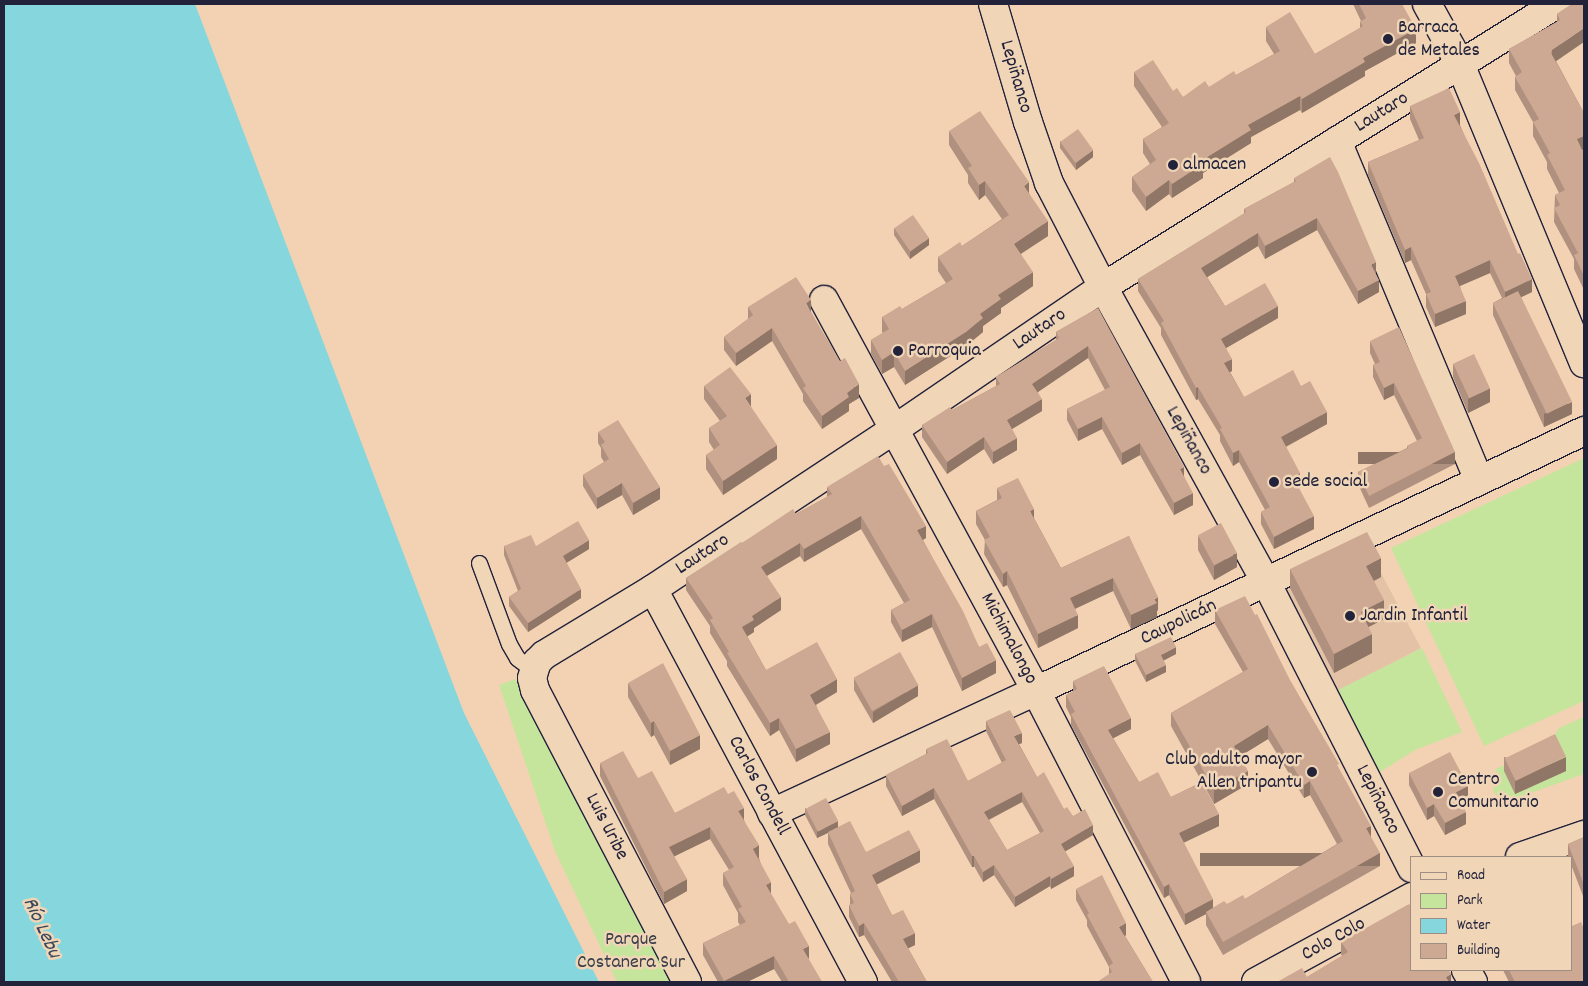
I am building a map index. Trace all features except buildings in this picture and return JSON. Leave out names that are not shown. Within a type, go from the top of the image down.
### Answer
[{"type":"street","name":"Lepiñanco","points":[[993,4],[1028,122],[1049,183],[1103,287],[1266,582],[1410,864]]},
{"type":"street","points":[[1428,4],[1460,64],[1584,362]]},
{"type":"street","name":"Lautaro","points":[[533,670],[537,662],[544,655],[653,589],[895,430],[1103,287],[1557,4]]},
{"type":"street","points":[[1337,141],[1479,481]]},
{"type":"street","name":"Michimalongo","points":[[824,300],[1036,692],[1186,982]]},
{"type":"street","name":"Caupolicán","points":[[772,813],[1036,692],[1584,431]]},
{"type":"street","name":"Carlos Condell","points":[[653,589],[863,982]]},
{"type":"street","name":"Luis Uribe","points":[[533,670],[535,690],[687,982]]},
{"type":"street","points":[[1523,856],[1584,834]]},
{"type":"street","name":"Colo Colo","points":[[1256,982],[1410,898]]},
{"type":"street","points":[[1467,971],[1473,982]]},
{"type":"lane","points":[[479,564],[509,644],[517,658],[533,670]]},
{"type":"shaded area","name":"Jardin Infantil","points":[[1365,543],[1421,648],[1336,693],[1280,588]]},
{"type":"green space","points":[[1584,458],[1584,701],[1484,746],[1391,548]]},
{"type":"green space","points":[[1422,648],[1462,732],[1415,750],[1380,772],[1336,691]]},
{"type":"green space","name":"Parque Costanera Sur","points":[[515,679],[676,982],[617,982],[555,851],[499,685]]},
{"type":"green space","points":[[1584,717],[1584,774],[1517,798],[1500,798],[1493,792],[1496,769],[1549,745],[1559,728]]},
{"type":"water","name":"Río Lebu","points":[[4,4],[195,4],[464,713],[599,982],[4,982]]},
{"type":"place","name":"Barraca de Metales","points":[[1388,39]]},
{"type":"place","name":"almacen","points":[[1173,165]]},
{"type":"place","name":"Parroquia","points":[[898,351]]},
{"type":"place","name":"sede social","points":[[1274,482]]},
{"type":"place","name":"Jardin Infantil","points":[[1350,616]]},
{"type":"place","name":"Club adulto mayor Allen tripantu","points":[[1312,772]]},
{"type":"place","name":"Centro Comunitario","points":[[1438,792]]}]
